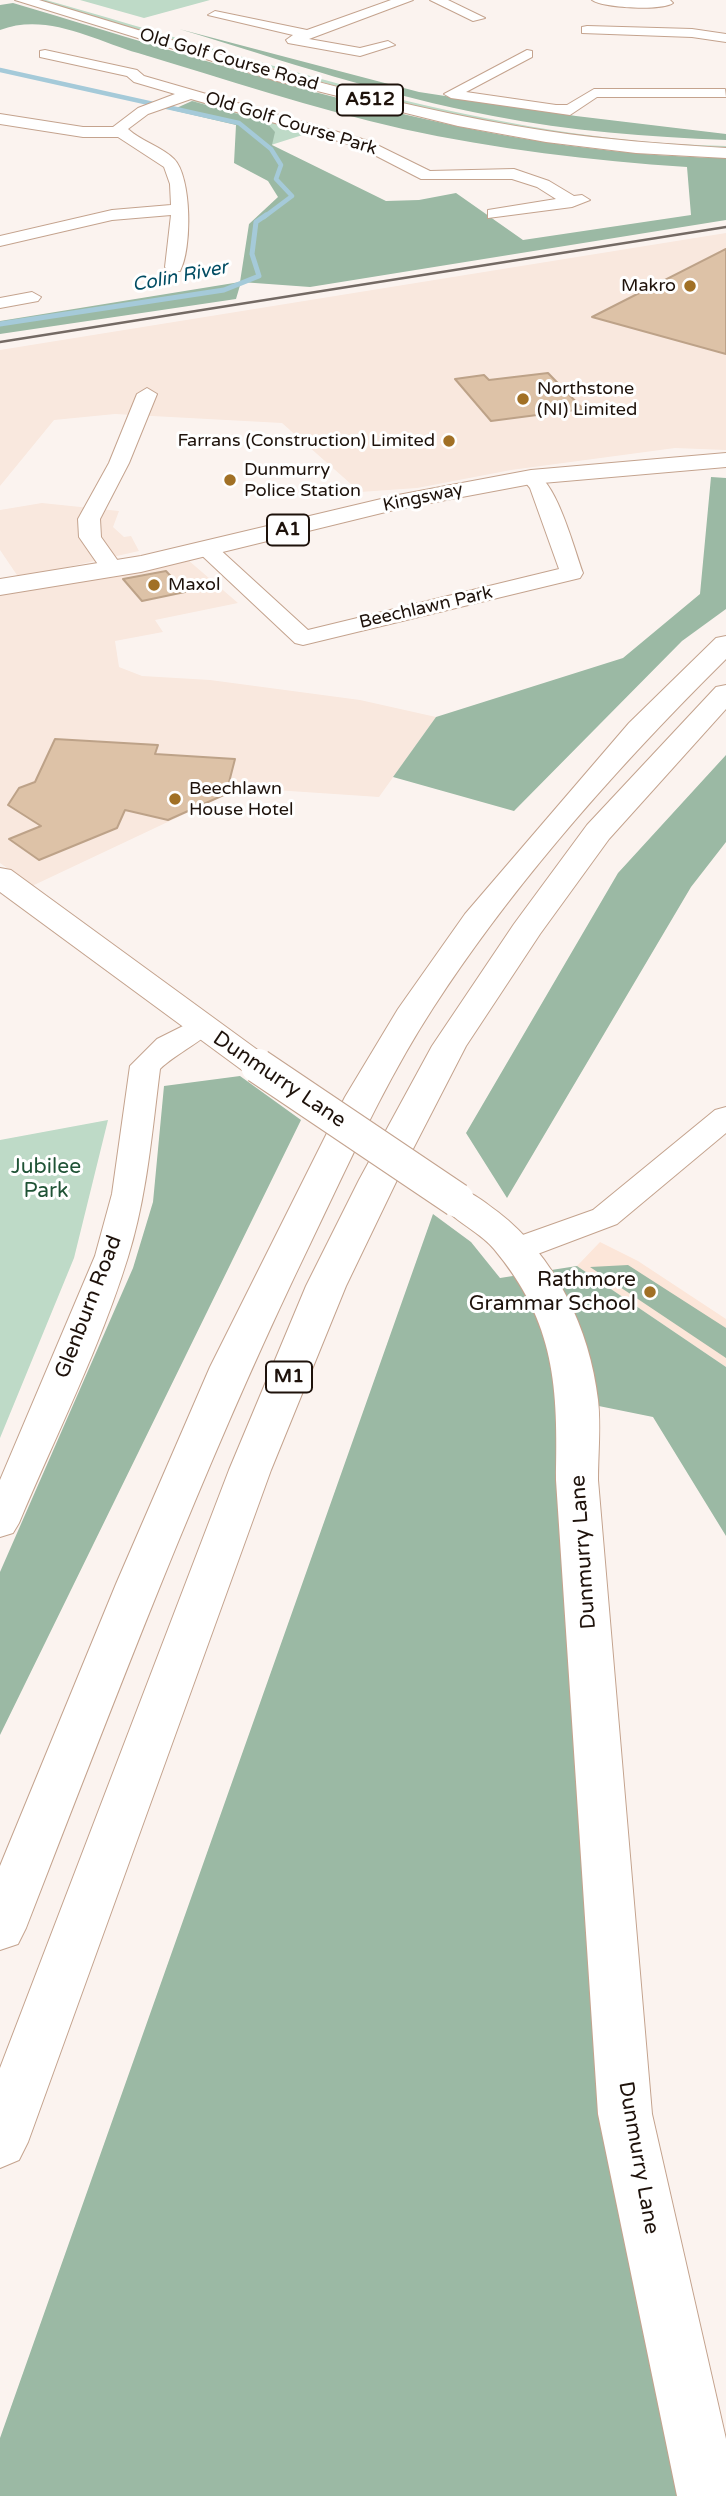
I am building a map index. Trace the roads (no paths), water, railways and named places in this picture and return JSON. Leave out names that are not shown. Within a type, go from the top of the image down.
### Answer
[{"type":"main road","name":"Old Golf Course Road","points":[[23,0],[445,120],[596,145],[726,153]]},
{"type":"main road","name":"Old Golf Course Road","points":[[52,0],[471,116],[592,136],[726,145]]},
{"type":"main road","name":"Kingsway","points":[[0,587],[207,550],[398,502],[531,477],[726,460]]},
{"type":"main road","name":"M1","points":[[0,1928],[138,1584],[230,1367],[363,1097],[415,1009],[476,921],[639,729],[726,645]]},
{"type":"main road","name":"M1","points":[[0,2142],[114,1829],[250,1470],[326,1286],[378,1180],[449,1046],[526,931],[598,832],[674,746],[726,693]]},
{"type":"main road","name":"Dunmurry Lane","points":[[0,877],[201,1026],[457,1200],[505,1237],[536,1276],[551,1306],[569,1352],[578,1401],[577,1480],[625,2114],[708,2496]]},
{"type":"street","points":[[278,45],[372,9],[407,0]]},
{"type":"street","points":[[437,0],[478,18]]},
{"type":"street","points":[[599,0],[666,3]]},
{"type":"street","points":[[349,3],[372,9]]},
{"type":"street","points":[[215,15],[311,33]]},
{"type":"street","points":[[587,30],[679,32],[726,38]]},
{"type":"street","points":[[293,40],[360,52],[388,45]]},
{"type":"street","name":"Old Golf Course Park","points":[[46,54],[132,73],[139,79],[365,144],[427,177],[493,172],[514,174],[543,184],[572,202]]},
{"type":"street","points":[[527,54],[451,94],[556,110],[570,110],[594,93],[725,101],[725,76]]},
{"type":"street","points":[[121,132],[126,122],[171,100],[191,94]]},
{"type":"street","points":[[2,110],[83,132],[121,132],[170,164],[178,183],[174,267]]},
{"type":"street","points":[[494,214],[591,199]]},
{"type":"street","points":[[0,241],[112,215],[178,209]]},
{"type":"street","points":[[0,303],[32,298]]},
{"type":"street","points":[[112,568],[90,537],[89,519],[119,463],[147,394]]},
{"type":"street","name":"Beechlawn Park","points":[[207,550],[303,638],[572,573],[540,486],[531,477]]},
{"type":"street","name":"Glenburn Road","points":[[0,1523],[95,1303],[112,1256],[128,1194],[145,1066],[168,1045],[201,1026]]},
{"type":"street","points":[[516,1250],[605,1217],[722,1124]]},
{"type":"waterway","name":"Colin River","points":[[0,70],[239,123],[271,149],[281,165],[276,179],[292,196],[264,217]]},
{"type":"waterway","name":"Colin River","points":[[0,324],[224,290],[259,276],[252,254],[256,222],[266,215]]},
{"type":"railway","points":[[0,342],[726,227]]},
{"type":"place","name":"Makro","points":[[690,286]]},
{"type":"place","name":"Northstone (NI) Limited","points":[[523,399]]},
{"type":"place","name":"Farrans (Construction) Limited","points":[[449,441]]},
{"type":"place","name":"Dunmurry Police Station","points":[[230,480]]},
{"type":"place","name":"Maxol","points":[[154,585]]},
{"type":"place","name":"Beechlawn House Hotel","points":[[175,799]]},
{"type":"place","name":"Rathmore Grammar School","points":[[650,1292]]},
{"type":"park label","name":"Jubilee Park","points":[[46,1179]]}]
